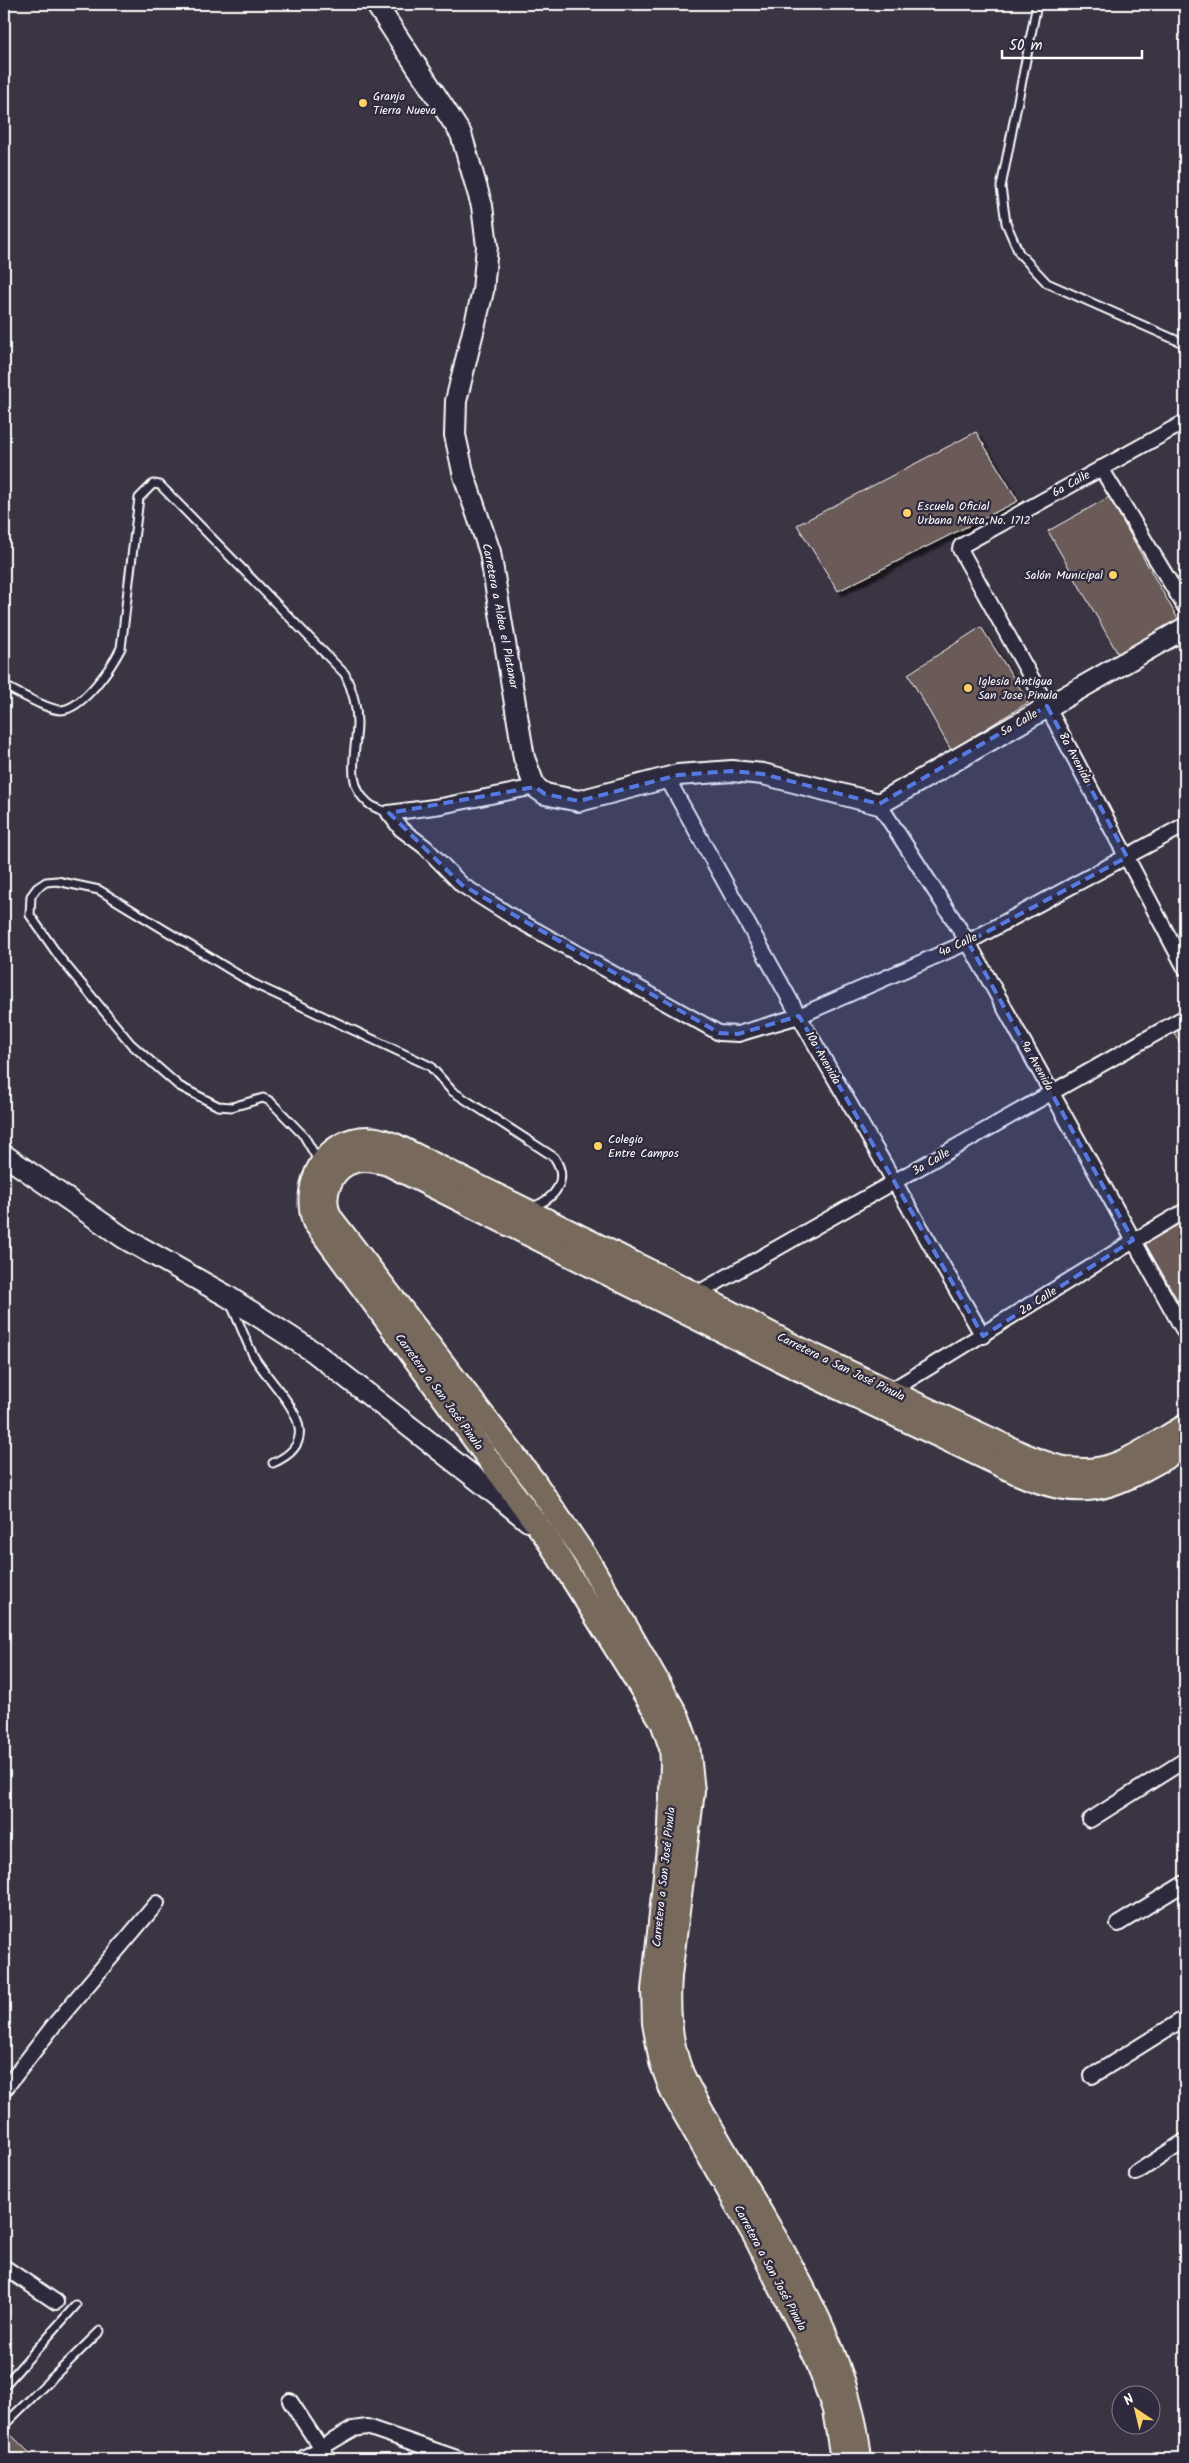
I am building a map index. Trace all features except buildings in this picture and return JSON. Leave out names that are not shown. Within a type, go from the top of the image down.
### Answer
[{"type":"main road","name":"Carretera a San José Pinula","points":[[842,2459],[834,2410],[813,2350],[755,2237],[672,2092],[661,2062],[654,2023],[652,1990],[670,1827],[672,1762],[667,1735],[662,1722],[546,1537],[314,1222],[310,1206],[313,1179],[320,1164],[330,1152],[345,1143],[368,1138],[395,1145],[695,1294],[794,1346],[1018,1452],[1064,1469],[1104,1469],[1145,1459]]},
{"type":"main road","name":"Carretera a San José Pinula","points":[[860,2459],[856,2427],[847,2388],[816,2315],[755,2202],[686,2082],[672,2041],[669,2006],[670,1976],[693,1791],[688,1745],[678,1717],[588,1560],[534,1482],[331,1218],[326,1203],[328,1188],[335,1174],[350,1162],[368,1160],[388,1164],[786,1363],[995,1463],[1043,1483],[1068,1489],[1097,1489],[1120,1483],[1145,1459]]},
{"type":"main road","points":[[1145,1459],[1185,1426]]},
{"type":"main road","points":[[1145,1459],[1185,1447]]},
{"type":"street","name":"Carretera a Aldea el Platanar","points":[[376,4],[461,134],[482,206],[486,246],[483,291],[456,401],[455,435],[464,476],[490,552],[524,758],[534,787]]},
{"type":"street","name":"6a Calle","points":[[960,550],[961,546],[1185,422]]},
{"type":"street","points":[[1100,468],[1185,608]]},
{"type":"street","name":"8a Avenida","points":[[960,550],[1047,706],[1185,968]]},
{"type":"street","name":"5a Calle","points":[[879,804],[1185,628]]},
{"type":"street","points":[[388,813],[441,806],[534,787],[545,794],[579,801],[667,778],[704,771],[763,774],[879,804]]},
{"type":"street","name":"10a Avenida","points":[[667,778],[799,1016],[983,1336]]},
{"type":"street","name":"9a Avenida","points":[[879,804],[968,942],[1185,1333]]},
{"type":"street","name":"4a Calle","points":[[388,813],[401,829],[425,847],[462,885],[516,919],[719,1033],[738,1034],[799,1016],[968,942],[1185,825]]},
{"type":"street","name":"3a Calle","points":[[677,1308],[695,1294],[895,1183],[1185,1017]]},
{"type":"street","points":[[4,1155],[124,1238],[227,1296],[314,1352],[484,1484],[546,1537]]},
{"type":"street","name":"2a Calle","points":[[890,1391],[983,1336],[1133,1240],[1185,1211]]},
{"type":"street","points":[[1090,1820],[1185,1760]]},
{"type":"street","points":[[1118,1924],[1185,1884]]},
{"type":"street","points":[[4,2090],[54,2026],[157,1902]]},
{"type":"street","points":[[1092,2076],[1185,2018]]},
{"type":"street","points":[[1136,2172],[1185,2141]]},
{"type":"street","points":[[4,2266],[56,2302]]},
{"type":"street","points":[[290,2401],[325,2454]]},
{"type":"street","points":[[302,2459],[325,2454],[353,2429],[367,2427],[460,2459]]},
{"type":"lane","points":[[1037,4],[1001,188],[1006,223],[1019,253],[1047,283],[1185,344]]},
{"type":"lane","points":[[4,686],[54,709],[70,708],[84,699],[121,648],[139,498],[153,484],[160,485],[346,674],[352,688],[357,721],[353,776],[355,786],[368,804],[388,813]]},
{"type":"lane","points":[[320,1164],[304,1136],[270,1101],[263,1098],[232,1107],[218,1106],[179,1086],[131,1044],[60,958],[30,915],[31,896],[37,888],[46,882],[57,881],[99,890],[252,983],[430,1066],[452,1091],[554,1157],[559,1165],[561,1176],[557,1189],[547,1202],[525,1209]]},
{"type":"lane","points":[[227,1296],[254,1356],[289,1404],[300,1424],[299,1440],[293,1451],[287,1457],[273,1463]]},
{"type":"lane","points":[[4,2386],[76,2305]]},
{"type":"lane","points":[[4,2425],[100,2331]]},
{"type":"highlighted area","points":[[1047,706],[1127,857],[968,942],[1133,1240],[983,1336],[799,1016],[738,1034],[719,1033],[462,885],[389,813],[535,787],[545,794],[579,801],[678,775],[732,771],[763,774],[879,804]]},
{"type":"place","name":"Granja Tierra Nueva","points":[[363,103]]},
{"type":"place","name":"Escuela Oficial Urbana Mixta No. 1712","points":[[907,513]]},
{"type":"place","name":"Salón Municipal","points":[[1113,575]]},
{"type":"place","name":"Iglesia Antigua San Jose Pinula","points":[[968,688]]},
{"type":"place","name":"Colegio Entre Campos","points":[[598,1146]]}]
